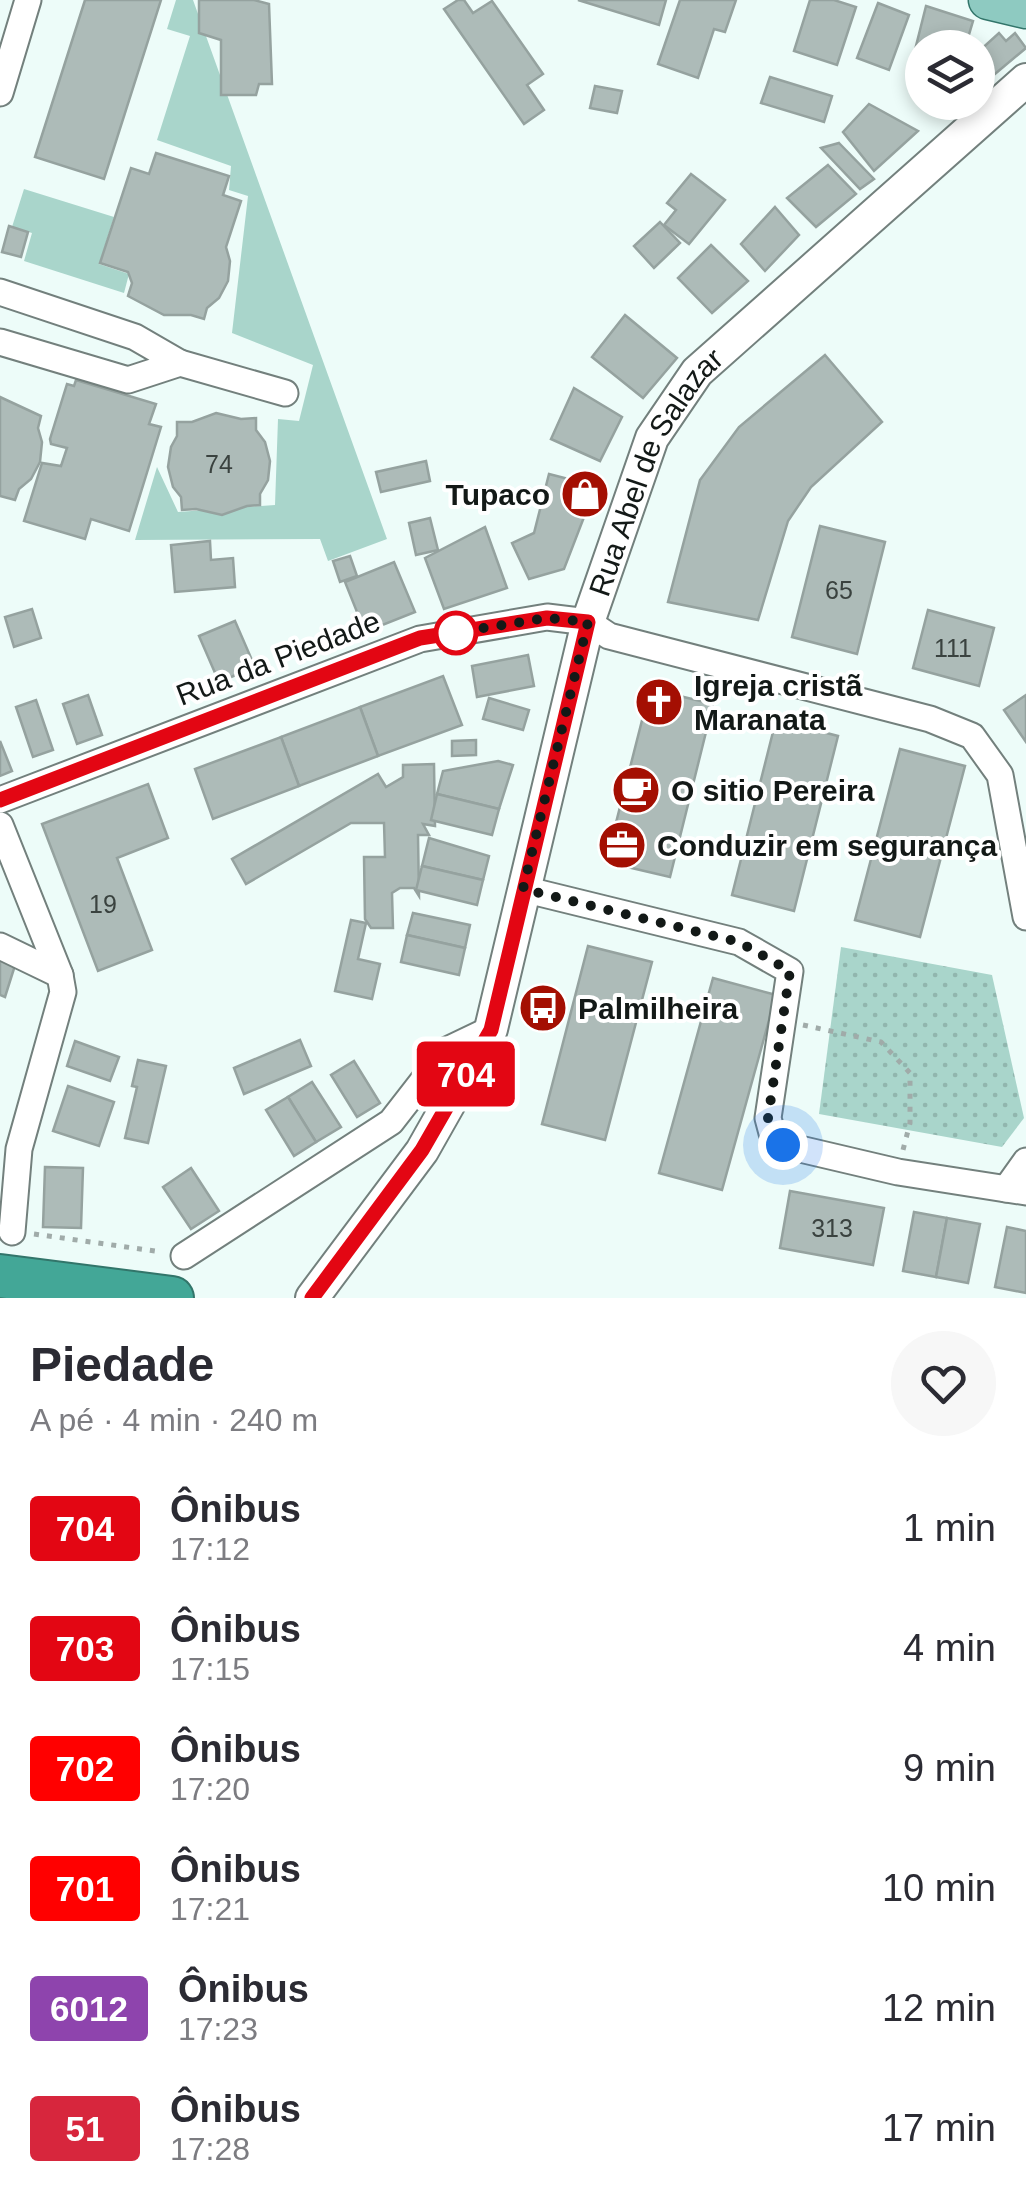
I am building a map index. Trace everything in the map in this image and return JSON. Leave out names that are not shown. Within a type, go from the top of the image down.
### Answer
[{"type":"highway","points":[[0,1276],[172,1298]]},
{"type":"main road","points":[[988,0],[1026,10]]},
{"type":"street","points":[[0,93],[28,0]]},
{"type":"street","name":"Rua Abel de Salazar","points":[[312,1298],[422,1150],[491,1030],[588,622],[652,438],[697,372],[1026,80]]},
{"type":"street","points":[[0,292],[135,337],[180,362],[285,393]]},
{"type":"street","points":[[0,342],[128,380],[180,362]]},
{"type":"street","name":"Rua da Piedade","points":[[0,800],[420,638],[547,618],[588,622]]},
{"type":"street","points":[[588,622],[608,636],[930,720],[972,736],[1000,776],[1026,917]]},
{"type":"street","points":[[0,825],[63,992],[19,1149],[12,1232]]},
{"type":"street","points":[[523,889],[739,942],[790,971],[768,1118],[772,1133],[783,1145],[898,1172],[1016,1191],[1026,1161]]},
{"type":"street","points":[[0,946],[60,976]]},
{"type":"street","points":[[184,1256],[391,1122],[447,1050],[491,1030]]},
{"type":"path","points":[[784,1021],[881,1042],[910,1073],[910,1123],[898,1172]]},
{"type":"path","points":[[12,1232],[184,1256]]},
{"type":"green space","points":[[176,0],[193,0],[387,539],[328,561],[320,539],[135,540],[157,467],[178,512],[275,505],[278,419],[299,421],[313,365],[232,333],[248,196],[229,190],[231,166],[157,140],[190,36],[167,29]]},
{"type":"green space","points":[[24,189],[114,217],[99,264],[129,274],[124,293],[24,261],[32,233],[12,227]]},
{"type":"green space","points":[[841,947],[992,975],[1024,1118],[1002,1147],[819,1114]]},
{"type":"building","points":[[85,0],[161,0],[104,179],[35,157]]},
{"type":"building","points":[[199,0],[254,0],[269,4],[272,84],[259,84],[256,95],[221,95],[221,40],[199,33]]},
{"type":"building","points":[[464,0],[473,13],[492,1],[543,74],[527,85],[544,110],[524,124],[444,9]]},
{"type":"building","points":[[578,0],[666,0],[659,25]]},
{"type":"building","points":[[680,0],[736,0],[725,32],[714,29],[698,78],[658,64]]},
{"type":"building","points":[[810,0],[834,0],[856,7],[837,65],[794,51]]},
{"type":"building","points":[[878,3],[909,15],[889,70],[857,58]]},
{"type":"building","points":[[926,6],[973,21],[970,30],[920,30]]},
{"type":"building","points":[[999,33],[1006,41],[1015,33],[1026,48],[995,74],[995,37]]},
{"type":"building","points":[[770,77],[832,96],[824,122],[761,103]]},
{"type":"building","points":[[595,86],[622,91],[617,113],[590,108]]},
{"type":"building","points":[[869,104],[918,131],[874,171],[843,132]]},
{"type":"building","points":[[839,143],[874,179],[860,189],[821,148]]},
{"type":"building","points":[[156,153],[229,176],[223,195],[241,201],[226,247],[230,261],[228,281],[219,298],[207,308],[204,319],[164,315],[128,296],[132,283],[128,272],[100,263],[131,168],[149,174]]},
{"type":"building","points":[[828,165],[856,194],[816,227],[787,198]]},
{"type":"building","points":[[691,174],[725,200],[689,244],[664,225],[676,210],[667,203]]},
{"type":"building","points":[[775,207],[799,235],[765,271],[741,244]]},
{"type":"building","points":[[660,222],[680,243],[654,268],[634,246]]},
{"type":"building","points":[[9,226],[28,232],[21,257],[2,252]]},
{"type":"building","points":[[711,245],[748,281],[712,313],[678,278]]},
{"type":"building","points":[[625,315],[677,358],[643,398],[592,357]]},
{"type":"building","points":[[825,355],[882,422],[811,487],[788,521],[758,620],[668,602],[700,480],[739,427]]},
{"type":"building","points":[[76,380],[156,404],[149,424],[161,427],[129,531],[91,519],[85,539],[24,521],[42,463],[61,466],[67,448],[51,444],[50,439],[67,384],[74,386]]},
{"type":"building","points":[[574,388],[622,417],[600,461],[551,439]]},
{"type":"building","points":[[0,397],[41,416],[40,462],[15,500],[0,496]]},
{"type":"building","points":[[216,413],[256,418],[256,430],[265,442],[270,461],[260,505],[222,515],[182,510],[181,497],[173,487],[168,467],[177,422],[192,422]]},
{"type":"building","points":[[426,461],[430,481],[381,492],[376,472]]},
{"type":"building","points":[[549,474],[596,486],[564,569],[529,579],[512,543],[534,533]]},
{"type":"building","points":[[430,518],[438,550],[416,555],[409,523]]},
{"type":"building","points":[[820,526],[885,542],[857,654],[792,637]]},
{"type":"building","points":[[485,527],[507,588],[444,609],[425,558]]},
{"type":"building","points":[[210,541],[211,560],[233,558],[235,587],[175,592],[171,545]]},
{"type":"building","points":[[350,556],[357,576],[340,582],[333,561]]},
{"type":"building","points":[[394,562],[415,612],[365,632],[345,582]]},
{"type":"building","points":[[32,609],[41,638],[14,647],[5,617]]},
{"type":"building","points":[[928,610],[994,628],[979,686],[913,668]]},
{"type":"building","points":[[235,621],[255,667],[219,682],[199,636]]},
{"type":"building","points":[[528,655],[534,686],[477,697],[472,666]]},
{"type":"building","points":[[443,676],[462,725],[378,756],[360,707]]},
{"type":"building","points":[[650,689],[713,704],[670,877],[606,862]]},
{"type":"building","points":[[88,695],[102,735],[77,744],[63,704]]},
{"type":"building","points":[[1026,695],[1026,742],[1004,710]]},
{"type":"building","points":[[489,698],[529,710],[523,730],[483,719]]},
{"type":"building","points":[[36,700],[53,750],[33,757],[16,707]]},
{"type":"building","points":[[360,707],[378,756],[299,786],[281,737]]},
{"type":"building","points":[[776,720],[838,736],[794,911],[732,895]]},
{"type":"building","points":[[281,737],[299,786],[213,819],[195,769]]},
{"type":"building","points":[[476,740],[476,755],[452,756],[452,741]]},
{"type":"building","points":[[0,741],[12,771],[0,776]]},
{"type":"building","points":[[900,749],[965,766],[920,937],[855,920]]},
{"type":"building","points":[[498,761],[513,765],[499,809],[437,794],[443,771]]},
{"type":"building","points":[[434,764],[435,826],[423,824],[429,835],[418,835],[419,896],[414,888],[400,888],[392,893],[393,928],[371,928],[365,919],[364,857],[385,857],[384,823],[351,823],[246,884],[232,859],[378,774],[386,787],[403,777],[403,765]]},
{"type":"building","points":[[148,784],[168,838],[117,858],[152,950],[98,971],[42,824]]},
{"type":"building","points":[[437,794],[499,809],[492,835],[431,820]]},
{"type":"building","points":[[429,838],[489,856],[483,880],[422,866]]},
{"type":"building","points":[[422,866],[483,880],[477,905],[416,890]]},
{"type":"building","points":[[413,913],[470,925],[465,948],[407,935]]},
{"type":"building","points":[[351,920],[366,923],[358,959],[380,964],[372,999],[335,991]]},
{"type":"building","points":[[407,935],[465,948],[459,975],[401,962]]},
{"type":"building","points":[[588,946],[652,962],[605,1140],[542,1124]]},
{"type":"building","points":[[0,954],[17,959],[5,997],[0,995]]},
{"type":"building","points":[[713,978],[776,995],[722,1190],[659,1173]]},
{"type":"building","points":[[300,1040],[311,1066],[244,1094],[234,1068]]},
{"type":"building","points":[[75,1041],[119,1057],[110,1081],[67,1066]]},
{"type":"building","points":[[138,1060],[166,1066],[148,1143],[125,1138],[137,1087],[132,1086]]},
{"type":"building","points":[[354,1061],[380,1103],[357,1117],[331,1075]]},
{"type":"building","points":[[312,1082],[341,1127],[316,1142],[288,1097]]},
{"type":"building","points":[[68,1086],[114,1102],[99,1146],[53,1131]]},
{"type":"building","points":[[288,1097],[316,1142],[294,1156],[266,1110]]},
{"type":"building","points":[[45,1167],[83,1168],[81,1228],[43,1227]]},
{"type":"building","points":[[191,1168],[219,1211],[191,1229],[163,1187]]},
{"type":"building","points":[[790,1191],[884,1208],[873,1265],[780,1248]]},
{"type":"building","points":[[914,1212],[947,1218],[936,1277],[903,1271]]},
{"type":"building","points":[[947,1218],[980,1224],[968,1283],[936,1277]]},
{"type":"building","points":[[1007,1227],[1026,1231],[1026,1293],[995,1287]]},
{"type":"bus line","name":"704","points":[[0,800],[420,638],[547,618],[588,622],[491,1030],[422,1150],[312,1298]]},
{"type":"place","name":"Tupaco","points":[[585,494]]},
{"type":"place","name":"Igreja cristã Maranata","points":[[659,702]]},
{"type":"place","name":"O sitio Pereira","points":[[636,790]]},
{"type":"place","name":"Conduzir em segurança","points":[[622,845]]},
{"type":"place","name":"Palmilheira","points":[[543,1008]]},
{"type":"route","points":[[456,633],[452,633],[547,618],[588,622],[523,889],[739,942],[790,971],[768,1118],[772,1133],[783,1145]]}]
